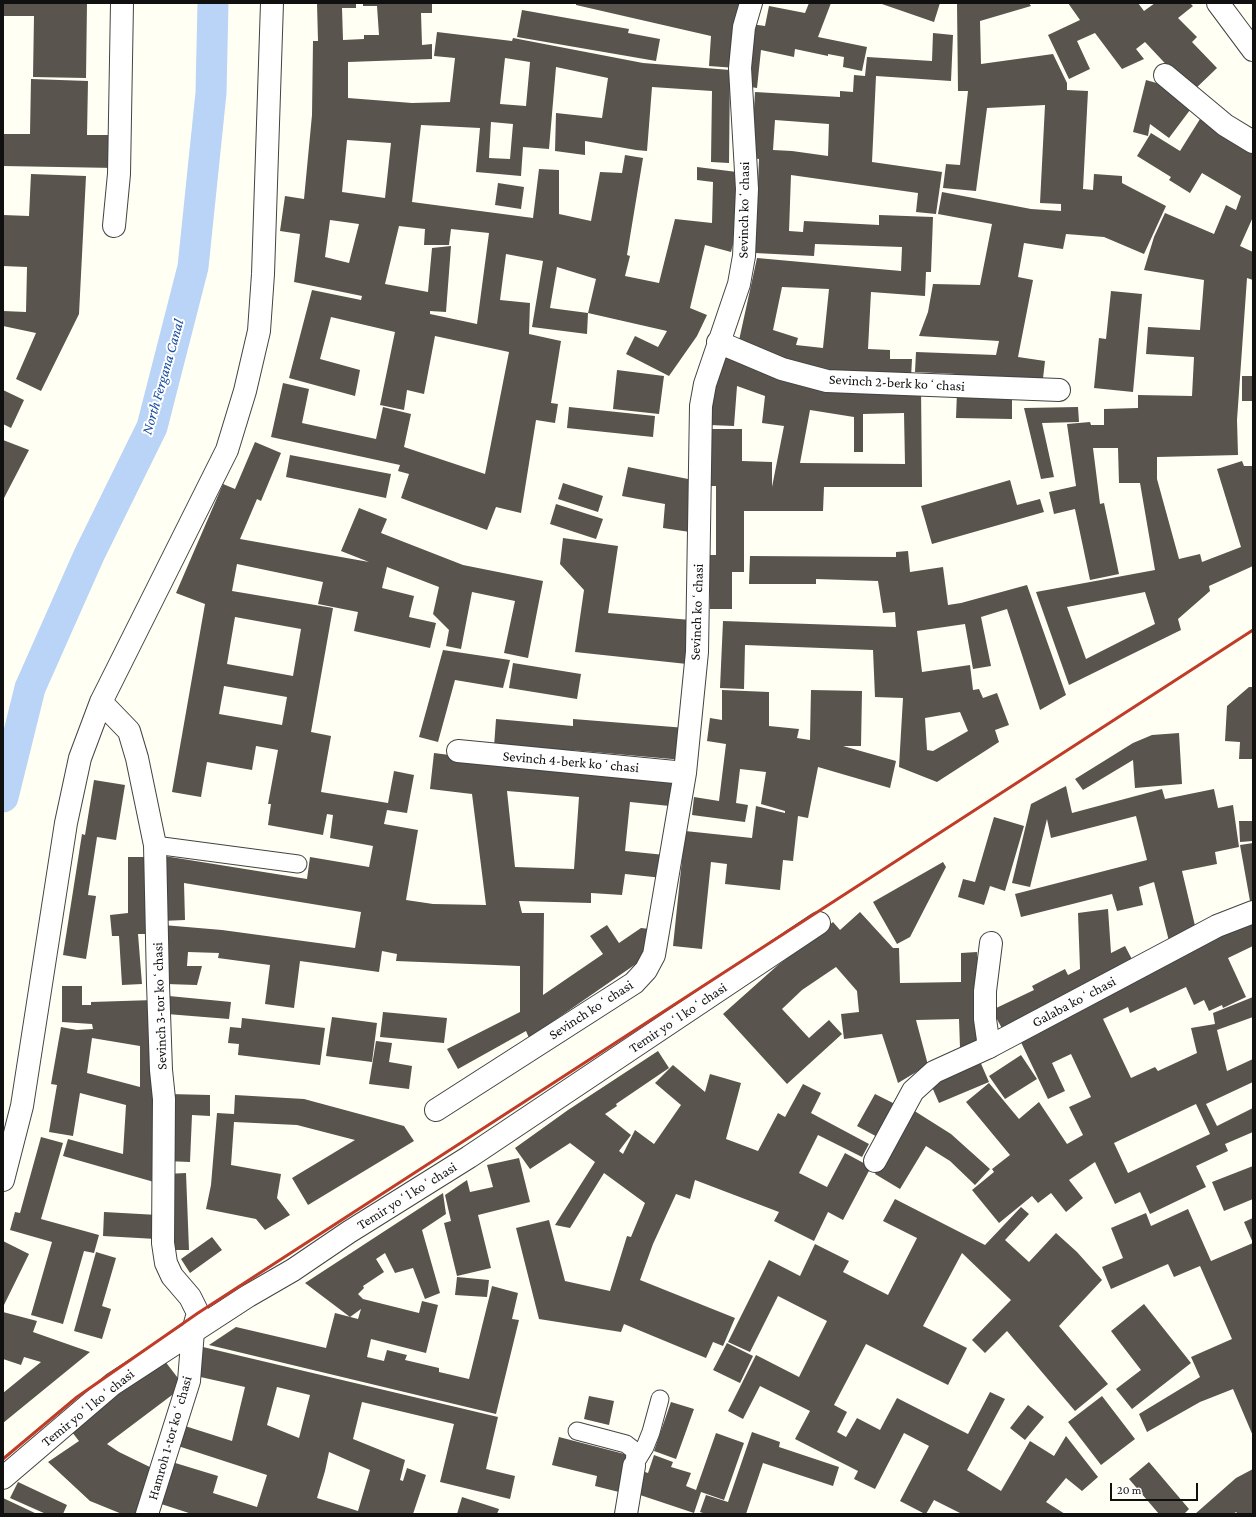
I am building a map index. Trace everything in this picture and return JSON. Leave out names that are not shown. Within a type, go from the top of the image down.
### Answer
[{"type":"street","points":[[114,226],[119,174],[122,3]]},
{"type":"street","points":[[3,1180],[22,1106],[66,823],[80,758],[101,702],[226,450],[245,391],[259,330],[263,274],[272,3]]},
{"type":"street","name":"Sevinch koʻchasi","points":[[436,1110],[634,983],[646,970],[654,955],[685,773],[696,652],[701,484],[701,406],[705,384],[718,342],[739,284],[744,256],[747,189],[740,68],[744,27],[751,3]]},
{"type":"street","points":[[1218,3],[1253,50]]},
{"type":"street","points":[[1165,75],[1225,124],[1253,142]]},
{"type":"street","name":"Sevinch 2-berk koʻchasi","points":[[718,342],[782,369],[827,381],[1059,390]]},
{"type":"street","name":"Sevinch 3-tor koʻchasi","points":[[101,702],[129,731],[137,758],[155,845],[161,1070],[164,1099],[162,1243],[166,1263],[172,1276],[190,1297],[196,1322]]},
{"type":"street","name":"Sevinch 4-berk koʻchasi","points":[[458,751],[685,773]]},
{"type":"street","name":"Galaba koʻchasi","points":[[875,1161],[913,1091],[934,1072],[989,1047],[1216,926],[1253,912]]},
{"type":"street","name":"Temir yoʻl koʻchasi","points":[[3,1478],[113,1384],[196,1322],[293,1270],[349,1232],[469,1156],[819,923]]},
{"type":"street","points":[[989,1047],[985,1019],[985,991],[991,943]]},
{"type":"street","name":"Hamroh 1-tor koʻchasi","points":[[147,1514],[189,1382],[196,1322]]},
{"type":"street","points":[[626,1514],[634,1466]]},
{"type":"lane","points":[[155,845],[298,864]]},
{"type":"lane","points":[[634,1466],[645,1447],[651,1432],[660,1400]]},
{"type":"lane","points":[[577,1431],[626,1444],[635,1451],[634,1466]]},
{"type":"building","points":[[3,3],[87,3],[86,78],[33,77],[34,16],[3,16]]},
{"type":"building","points":[[317,3],[356,3],[356,8],[342,8],[343,40],[364,39],[364,35],[379,35],[377,6],[363,6],[363,3],[432,3],[432,13],[421,13],[422,45],[432,44],[432,59],[348,62],[348,98],[412,103],[450,102],[455,58],[434,56],[437,32],[512,41],[513,38],[643,63],[730,70],[729,163],[711,162],[712,91],[652,87],[647,151],[585,141],[585,155],[555,151],[556,113],[602,118],[608,78],[556,67],[549,149],[523,147],[521,176],[476,172],[480,128],[421,125],[412,202],[533,218],[539,169],[559,170],[559,214],[591,221],[600,172],[622,173],[625,155],[643,158],[627,255],[630,256],[625,276],[659,283],[675,219],[712,223],[713,182],[697,180],[697,167],[737,172],[738,225],[731,252],[705,245],[690,308],[707,315],[697,336],[669,376],[626,354],[635,336],[658,347],[667,331],[588,313],[587,334],[532,327],[543,261],[506,254],[500,300],[530,303],[529,334],[561,341],[551,403],[558,404],[555,423],[536,420],[521,513],[496,507],[487,530],[401,498],[409,474],[398,471],[400,465],[271,437],[283,383],[309,389],[302,423],[376,439],[383,407],[411,414],[404,447],[485,474],[509,352],[435,336],[424,394],[407,390],[404,410],[380,405],[395,332],[331,317],[320,359],[360,370],[355,396],[289,378],[312,290],[361,300],[362,296],[294,282],[300,234],[280,231],[285,196],[304,199],[312,115],[313,41],[318,41]],"holes":[[[505,58],[530,62],[526,106],[500,104]],[[491,122],[513,124],[510,159],[489,158]],[[347,140],[391,143],[385,198],[342,192]],[[330,220],[359,224],[349,263],[325,257]],[[399,226],[425,229],[424,245],[449,245],[451,229],[489,233],[477,324],[430,314],[430,311],[446,312],[451,246],[432,248],[428,292],[385,284]],[[557,267],[596,279],[588,313],[550,308]]]},
{"type":"building","points":[[576,3],[744,3],[736,68],[709,66],[711,36],[576,5]]},
{"type":"building","points":[[809,3],[831,3],[818,37],[867,47],[862,71],[843,67],[844,57],[828,54],[828,56],[795,49],[794,57],[761,50],[757,88],[744,86],[751,24],[765,26],[769,6],[805,13]]},
{"type":"building","points":[[879,3],[940,3],[934,22]]},
{"type":"building","points":[[957,3],[1029,3],[1031,6],[980,21],[981,64],[1053,54],[1067,83],[1067,90],[1088,91],[1083,189],[1093,190],[1094,174],[1122,176],[1122,183],[1166,206],[1144,254],[1104,237],[1066,234],[1063,249],[1024,243],[1018,277],[1033,280],[1018,357],[1045,361],[1042,387],[956,379],[956,374],[915,372],[916,352],[996,355],[999,341],[919,336],[928,312],[933,284],[980,285],[992,224],[938,214],[942,192],[1031,209],[1061,211],[1061,204],[1040,203],[1045,105],[987,108],[976,191],[943,188],[946,164],[960,165],[968,91],[958,91]]},
{"type":"building","points":[[1068,3],[1138,3],[1144,11],[1155,3],[1190,3],[1193,6],[1178,18],[1197,37],[1192,42],[1217,68],[1192,92],[1145,42],[1136,49],[1144,59],[1122,69],[1095,33],[1077,41],[1090,69],[1069,79],[1048,35],[1080,20]]},
{"type":"building","points":[[522,10],[629,29],[628,33],[660,39],[656,61],[517,37]]},
{"type":"building","points":[[933,33],[953,35],[951,81],[876,76],[872,162],[942,172],[936,214],[916,212],[918,193],[791,175],[789,231],[803,232],[804,221],[879,225],[879,215],[933,217],[931,272],[926,272],[925,296],[871,292],[868,349],[890,350],[890,359],[912,359],[911,378],[792,367],[738,345],[757,258],[901,271],[902,247],[815,244],[814,256],[755,253],[759,159],[751,158],[755,92],[840,97],[840,91],[853,92],[854,75],[865,76],[867,57],[932,61]],"holes":[[[775,120],[829,124],[828,156],[773,150]],[[782,287],[829,289],[823,348],[796,345],[798,338],[773,330]]]},
{"type":"building","points":[[31,79],[88,81],[87,135],[116,135],[116,168],[3,166],[3,134],[30,134]]},
{"type":"building","points":[[1146,80],[1160,84],[1193,106],[1169,138],[1150,124],[1148,136],[1133,132]]},
{"type":"building","points":[[1200,119],[1253,152],[1253,217],[1240,246],[1253,252],[1253,280],[1247,278],[1237,420],[1238,455],[1157,457],[1157,479],[1179,559],[1200,554],[1202,562],[1241,547],[1217,469],[1242,461],[1244,466],[1253,466],[1253,566],[1209,586],[1210,591],[1178,619],[1181,630],[1069,685],[1036,592],[1155,570],[1140,483],[1119,483],[1118,448],[1093,448],[1100,504],[1104,503],[1119,574],[1090,580],[1075,509],[1054,514],[1049,492],[1076,486],[1067,424],[1090,422],[1091,425],[1104,425],[1104,409],[1138,408],[1138,395],[1192,396],[1194,357],[1146,354],[1148,327],[1200,330],[1204,280],[1144,270],[1154,237],[1165,213],[1214,234],[1226,205],[1236,210],[1241,196],[1202,173],[1190,193],[1169,180],[1171,177],[1137,156],[1151,133],[1180,151]],"holes":[[[1145,592],[1155,624],[1086,659],[1067,607]]]},
{"type":"building","points":[[31,174],[86,176],[79,314],[41,391],[16,379],[36,333],[3,326],[3,311],[26,312],[27,267],[3,266],[3,215],[29,216]]},
{"type":"building","points":[[498,183],[524,187],[521,209],[495,205]]},
{"type":"building","points":[[1111,291],[1142,294],[1133,392],[1094,388],[1099,338],[1106,339]]},
{"type":"building","points":[[728,352],[921,387],[922,487],[824,487],[823,511],[744,511],[744,572],[732,572],[732,609],[710,609],[710,555],[716,555],[716,486],[711,486],[712,429],[742,429],[742,461],[772,462],[772,487],[784,426],[762,423],[765,396],[737,386],[734,426],[710,425],[713,375],[720,375]],"holes":[[[810,410],[854,417],[854,452],[863,452],[863,414],[904,413],[905,464],[800,463]]]},
{"type":"building","points":[[617,370],[664,376],[659,414],[613,409]]},
{"type":"building","points":[[1242,376],[1253,376],[1253,401],[1242,401]]},
{"type":"building","points":[[3,390],[24,400],[11,428],[3,424]]},
{"type":"building","points":[[957,392],[1012,393],[1012,419],[956,418]]},
{"type":"building","points":[[569,407],[655,416],[653,437],[567,428]]},
{"type":"building","points":[[1078,407],[1079,422],[1042,423],[1054,477],[1041,479],[1024,408]]},
{"type":"building","points":[[3,440],[29,450],[3,500]]},
{"type":"building","points":[[255,442],[281,453],[261,501],[257,499],[240,539],[369,562],[341,551],[359,508],[387,519],[381,533],[463,565],[543,581],[528,658],[504,653],[515,601],[472,592],[461,649],[446,646],[449,630],[433,614],[439,587],[387,567],[382,588],[414,596],[409,617],[436,623],[430,648],[354,631],[358,612],[318,604],[323,582],[237,564],[232,591],[333,608],[311,732],[331,736],[321,792],[388,803],[394,771],[414,775],[407,813],[387,810],[384,824],[418,830],[406,900],[433,904],[486,905],[472,794],[430,789],[434,753],[504,762],[673,778],[670,806],[630,802],[625,851],[665,855],[663,878],[625,874],[622,895],[591,893],[591,903],[519,901],[522,913],[544,913],[543,995],[603,954],[590,936],[607,925],[619,943],[641,928],[650,929],[646,957],[529,1038],[526,1031],[458,1069],[447,1049],[520,1012],[520,966],[396,961],[397,954],[382,951],[379,972],[300,961],[294,1008],[265,1004],[270,965],[218,958],[219,953],[188,952],[187,966],[202,966],[197,985],[166,984],[163,925],[222,930],[355,948],[361,912],[184,883],[185,920],[161,921],[158,855],[307,879],[310,857],[369,867],[373,846],[330,838],[333,815],[327,814],[323,835],[268,825],[271,804],[268,804],[278,750],[256,746],[252,770],[207,762],[201,797],[172,792],[205,604],[176,593],[223,484],[235,489]],"holes":[[[235,617],[301,629],[293,676],[227,664]],[[224,686],[287,697],[282,725],[219,714]],[[507,791],[579,797],[574,869],[515,867]]]},
{"type":"building","points":[[290,455],[391,474],[386,498],[286,477]]},
{"type":"building","points":[[628,467],[693,480],[690,532],[663,528],[665,504],[622,496]]},
{"type":"building","points":[[1010,480],[1017,505],[1040,499],[1044,512],[932,544],[921,506]]},
{"type":"building","points":[[563,483],[603,496],[598,512],[558,499]]},
{"type":"building","points":[[556,504],[603,519],[596,539],[550,524]]},
{"type":"building","points":[[563,538],[618,546],[608,613],[691,620],[687,664],[575,652],[584,590],[560,564]]},
{"type":"building","points":[[908,551],[910,572],[943,567],[948,605],[961,603],[1027,585],[1066,695],[1040,710],[1007,609],[981,617],[991,666],[973,669],[965,624],[917,631],[922,672],[970,665],[973,690],[979,689],[983,698],[997,693],[1009,725],[995,730],[999,742],[937,782],[899,767],[903,698],[875,697],[873,650],[745,645],[744,689],[720,688],[723,621],[896,627],[895,612],[883,613],[878,581],[816,579],[816,584],[749,584],[750,556],[896,557],[896,552]],"holes":[[[960,712],[968,731],[933,751],[927,750],[925,718]]]},
{"type":"building","points":[[443,650],[510,660],[503,688],[455,680],[438,742],[419,737]]},
{"type":"building","points":[[513,663],[581,674],[577,699],[509,688]]},
{"type":"building","points":[[1249,687],[1253,687],[1253,759],[1239,759],[1240,742],[1225,741],[1227,706]]},
{"type":"building","points":[[722,690],[769,692],[769,726],[799,729],[797,738],[810,740],[811,690],[862,691],[861,746],[843,746],[896,761],[890,788],[818,767],[808,818],[798,816],[793,861],[783,860],[780,890],[725,884],[727,864],[711,862],[702,949],[673,946],[685,831],[752,838],[756,806],[785,813],[785,811],[761,804],[766,772],[740,769],[736,803],[748,805],[745,822],[692,815],[694,797],[719,801],[726,744],[707,741],[710,718],[722,720]]},
{"type":"building","points":[[496,719],[573,726],[573,719],[686,728],[683,760],[571,750],[570,754],[494,747]]},
{"type":"building","points":[[1179,733],[1182,784],[1135,788],[1133,760],[1083,790],[1075,779],[1133,743],[1152,735]]},
{"type":"building","points":[[94,780],[125,785],[116,840],[97,837],[88,895],[96,896],[86,959],[63,955],[82,834],[85,835]]},
{"type":"building","points":[[1066,786],[1072,813],[1162,789],[1165,799],[1214,789],[1218,808],[1233,805],[1239,847],[1215,852],[1217,864],[1182,871],[1197,934],[1169,941],[1154,882],[1139,887],[1143,905],[1117,911],[1112,894],[1021,917],[1015,894],[1147,860],[1136,816],[1051,838],[1047,819],[1030,887],[1012,883],[1031,804]]},
{"type":"building","points":[[994,817],[1024,826],[1005,891],[990,886],[984,905],[958,897],[963,879],[975,882]]},
{"type":"building","points":[[1239,821],[1253,821],[1253,841],[1240,842]]},
{"type":"building","points":[[1253,843],[1253,901],[1250,901],[1240,845]]},
{"type":"building","points":[[128,857],[151,857],[153,934],[138,934],[142,984],[122,985],[119,936],[112,936],[110,915],[128,913]]},
{"type":"building","points":[[943,862],[946,867],[910,937],[897,944],[873,902]]},
{"type":"building","points":[[1108,909],[1111,953],[1125,946],[1135,965],[1005,1034],[992,1010],[1034,990],[1032,986],[1065,969],[1068,975],[1080,969],[1078,913]]},
{"type":"building","points":[[860,912],[893,948],[899,948],[900,983],[961,982],[961,953],[977,952],[977,999],[983,1047],[960,1048],[959,1019],[916,1020],[928,1065],[898,1083],[882,1034],[844,1039],[841,1014],[859,1012],[857,991],[836,967],[802,990],[782,1009],[809,1038],[829,1020],[842,1034],[787,1084],[723,1014],[778,965],[833,922],[840,930]]},
{"type":"building","points":[[1253,917],[1253,946],[1228,958],[1246,997],[1223,1008],[1222,1005],[1209,1011],[1204,1000],[1194,1005],[1186,987],[1130,1013],[1128,1007],[1103,1019],[1131,1078],[1155,1067],[1158,1071],[1197,1053],[1191,1028],[1215,1024],[1213,1013],[1253,997],[1253,1017],[1217,1030],[1227,1071],[1253,1059],[1253,1082],[1206,1104],[1217,1126],[1253,1108],[1253,1132],[1225,1144],[1228,1151],[1196,1166],[1206,1187],[1150,1214],[1140,1192],[1115,1204],[1095,1162],[1069,1180],[1083,1198],[1066,1212],[1051,1193],[1038,1203],[1032,1196],[999,1223],[972,1190],[994,1172],[992,1169],[1010,1155],[966,1102],[989,1083],[1019,1119],[1039,1102],[1067,1144],[1083,1135],[1069,1107],[1091,1097],[1071,1054],[1052,1063],[1065,1091],[1048,1099],[1018,1036]],"holes":[[[1196,1104],[1210,1134],[1128,1173],[1114,1143]]]},
{"type":"building","points":[[62,986],[82,986],[82,1005],[91,1005],[91,1002],[154,1000],[154,1182],[63,1156],[68,1139],[123,1154],[126,1105],[80,1093],[73,1136],[49,1132],[57,1085],[51,1084],[61,1027],[77,1030],[93,1029],[92,1024],[62,1022]],"holes":[[[92,1038],[140,1046],[140,1087],[87,1073]]]},
{"type":"building","points":[[169,996],[231,1002],[229,1019],[167,1014]]},
{"type":"building","points":[[383,1012],[447,1018],[444,1043],[380,1037]]},
{"type":"building","points":[[332,1017],[377,1023],[372,1062],[326,1056]]},
{"type":"building","points":[[242,1018],[325,1028],[320,1065],[238,1055],[239,1044],[228,1043],[230,1027],[241,1028]]},
{"type":"building","points":[[376,1041],[392,1043],[389,1062],[412,1066],[409,1089],[369,1084]]},
{"type":"building","points":[[658,1051],[669,1068],[616,1104],[617,1106],[605,1114],[631,1135],[619,1151],[623,1154],[635,1130],[654,1144],[681,1105],[655,1083],[673,1065],[705,1092],[710,1074],[741,1083],[726,1139],[758,1151],[778,1113],[785,1117],[803,1084],[821,1093],[811,1113],[869,1144],[862,1157],[818,1135],[799,1173],[827,1187],[845,1153],[871,1167],[843,1220],[828,1212],[814,1241],[774,1221],[779,1212],[695,1180],[690,1199],[676,1194],[653,1244],[640,1280],[735,1318],[723,1346],[713,1342],[706,1358],[624,1324],[621,1332],[539,1319],[516,1228],[549,1220],[565,1281],[610,1291],[627,1236],[631,1237],[645,1203],[604,1173],[570,1228],[555,1225],[595,1162],[570,1143],[530,1169],[515,1148],[568,1110]]},
{"type":"building","points":[[1021,1055],[1037,1079],[1005,1099],[989,1076]]},
{"type":"building","points":[[979,1059],[989,1082],[939,1103],[929,1080]]},
{"type":"building","points":[[169,1094],[210,1095],[210,1116],[192,1115],[190,1162],[166,1161]]},
{"type":"building","points":[[875,1094],[901,1107],[883,1140],[857,1126]]},
{"type":"building","points":[[235,1095],[304,1099],[404,1126],[414,1141],[308,1205],[292,1178],[355,1140],[297,1125],[234,1122],[231,1165],[281,1174],[277,1198],[290,1215],[265,1230],[256,1219],[206,1209],[211,1185],[217,1113],[234,1114]]},
{"type":"building","points":[[913,1110],[951,1134],[990,1169],[975,1185],[950,1161],[926,1146],[900,1189],[875,1174]]},
{"type":"building","points":[[41,1137],[63,1143],[41,1219],[99,1235],[94,1253],[84,1251],[63,1324],[31,1315],[52,1242],[10,1230],[15,1212],[20,1213]]},
{"type":"building","points":[[519,1158],[530,1202],[478,1215],[491,1268],[457,1276],[444,1223],[451,1221],[445,1195],[467,1180],[470,1192],[493,1187],[487,1165]]},
{"type":"building","points":[[1253,1166],[1253,1199],[1224,1211],[1212,1182]]},
{"type":"building","points":[[186,1173],[189,1250],[168,1250],[166,1174]]},
{"type":"building","points":[[443,1193],[446,1214],[422,1230],[440,1293],[425,1299],[413,1268],[395,1273],[385,1253],[376,1259],[384,1272],[363,1286],[364,1288],[358,1294],[363,1299],[419,1313],[422,1301],[438,1305],[426,1353],[371,1339],[367,1357],[384,1361],[387,1350],[407,1355],[405,1360],[439,1368],[439,1372],[469,1379],[492,1286],[518,1293],[512,1319],[519,1320],[496,1414],[209,1345],[236,1327],[326,1348],[335,1313],[350,1317],[305,1283]],"holes":[[[361,1309],[358,1319],[350,1317]]]},
{"type":"building","points":[[895,1199],[985,1245],[1021,1207],[1029,1214],[1005,1240],[1029,1262],[1056,1233],[1077,1252],[1102,1280],[1059,1326],[1108,1384],[1075,1411],[1007,1331],[985,1353],[972,1340],[1011,1300],[962,1253],[923,1326],[967,1348],[948,1385],[866,1344],[834,1405],[847,1412],[837,1432],[846,1437],[857,1418],[880,1430],[897,1398],[968,1434],[990,1392],[1005,1399],[967,1470],[1001,1491],[1030,1441],[1054,1456],[1066,1436],[1098,1477],[1082,1491],[1066,1478],[1046,1502],[1065,1514],[962,1514],[934,1500],[925,1514],[900,1501],[929,1446],[904,1433],[875,1489],[854,1479],[858,1471],[795,1439],[810,1411],[760,1386],[743,1419],[728,1411],[756,1355],[799,1377],[827,1321],[778,1296],[750,1352],[728,1342],[769,1260],[800,1276],[815,1244],[849,1261],[843,1272],[888,1295],[917,1238],[883,1221]]},
{"type":"building","points":[[1188,1209],[1211,1261],[1253,1243],[1253,1436],[1233,1389],[1200,1402],[1147,1432],[1139,1414],[1200,1377],[1191,1357],[1232,1339],[1200,1266],[1174,1277],[1168,1264],[1111,1289],[1102,1267],[1123,1258],[1111,1228],[1146,1213],[1151,1226]]},
{"type":"building","points":[[104,1212],[158,1215],[156,1239],[103,1236]]},
{"type":"building","points":[[1253,1218],[1253,1243],[1244,1222]]},
{"type":"building","points":[[212,1237],[222,1250],[190,1273],[181,1259]]},
{"type":"building","points":[[3,1241],[29,1254],[3,1307]]},
{"type":"building","points":[[96,1252],[116,1258],[102,1306],[111,1309],[102,1339],[74,1331]]},
{"type":"building","points":[[457,1277],[489,1280],[487,1297],[455,1295]]},
{"type":"building","points":[[1144,1304],[1191,1363],[1132,1409],[1116,1389],[1141,1370],[1111,1331]]},
{"type":"building","points":[[3,1312],[37,1321],[33,1332],[90,1352],[3,1423],[3,1393],[41,1362],[24,1357],[21,1365],[3,1359]]},
{"type":"building","points":[[727,1343],[753,1356],[740,1383],[713,1370]]},
{"type":"building","points":[[203,1347],[498,1417],[486,1469],[515,1476],[510,1499],[440,1482],[454,1424],[362,1402],[353,1439],[405,1460],[400,1480],[403,1481],[407,1468],[426,1475],[413,1514],[192,1514],[158,1503],[172,1462],[218,1476],[213,1493],[257,1507],[267,1475],[178,1446],[185,1426],[232,1441],[245,1387],[196,1376]],"holes":[[[277,1387],[310,1395],[299,1438],[267,1425]],[[329,1452],[370,1470],[358,1511],[317,1498]]]},
{"type":"building","points":[[161,1356],[184,1386],[107,1444],[119,1452],[156,1470],[140,1514],[122,1514],[90,1501],[48,1462],[79,1441],[68,1427]]},
{"type":"building","points":[[589,1396],[614,1401],[609,1425],[584,1419]]},
{"type":"building","points":[[1102,1396],[1135,1439],[1101,1465],[1068,1422]]},
{"type":"building","points":[[671,1402],[694,1409],[676,1459],[654,1451]]},
{"type":"building","points":[[1028,1405],[1044,1417],[1025,1440],[1010,1428]]},
{"type":"building","points":[[752,1432],[780,1442],[779,1447],[839,1467],[833,1486],[763,1463],[746,1514],[706,1514],[700,1512],[706,1495],[728,1502]]},
{"type":"building","points":[[716,1433],[744,1443],[724,1500],[701,1492],[694,1513],[634,1493],[642,1471],[648,1473],[654,1455],[673,1462],[671,1467],[691,1473],[686,1486],[696,1490]]},
{"type":"building","points":[[559,1437],[632,1456],[623,1493],[595,1486],[597,1476],[552,1465]]},
{"type":"building","points":[[1149,1462],[1189,1509],[1184,1514],[1159,1514],[1129,1479]]},
{"type":"building","points":[[1253,1469],[1253,1514],[1238,1514],[1236,1512],[1233,1514],[1195,1514],[1236,1478]]},
{"type":"building","points":[[18,1482],[67,1505],[63,1514],[46,1514],[10,1498]]},
{"type":"building","points":[[462,1497],[499,1509],[497,1514],[457,1514]]},
{"type":"building","points":[[3,1498],[37,1514],[3,1514]]},
{"type":"waterway","name":"North Fergana Canal","points":[[3,797],[30,688],[89,555],[152,427],[193,267],[211,93],[213,3]]},
{"type":"railway","points":[[3,1459],[77,1397],[198,1313],[1253,630]]}]
